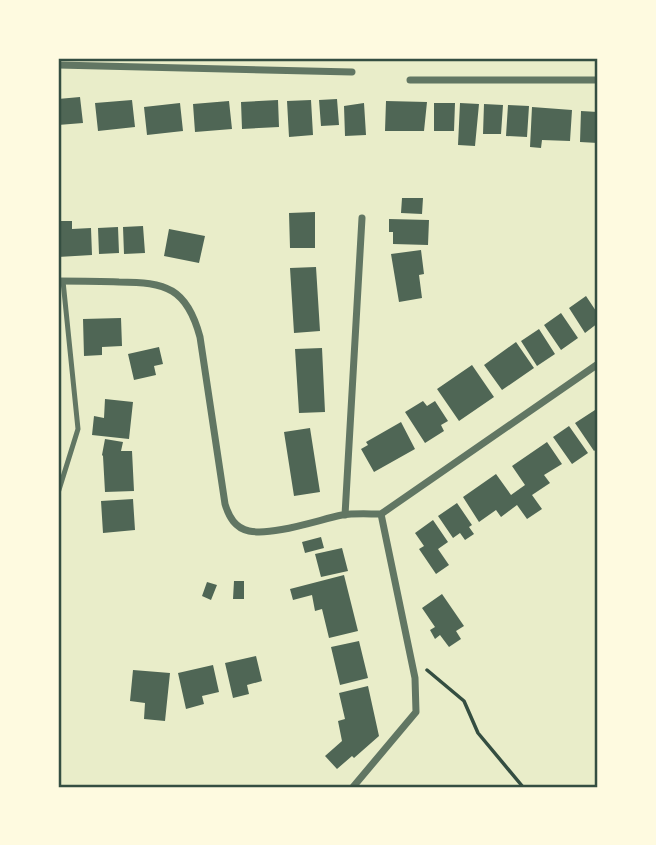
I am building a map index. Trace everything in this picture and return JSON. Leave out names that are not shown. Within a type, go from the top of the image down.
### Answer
[{"type":"street","points":[[58,65],[352,72]]},
{"type":"street","points":[[411,79],[598,80]]},
{"type":"street","points":[[345,514],[362,218]]},
{"type":"street","points":[[61,281],[156,283],[176,292],[185,302],[200,337],[228,515],[234,523],[251,532],[267,532],[345,514],[381,514],[598,364]]},
{"type":"street","points":[[353,787],[416,712],[415,678],[381,514]]},
{"type":"lane","points":[[58,494],[78,429],[61,281]]},
{"type":"path","points":[[438,679],[464,701],[478,733],[523,787]]},
{"type":"building","points":[[80,97],[83,123],[58,125],[58,99]]},
{"type":"building","points":[[337,99],[339,125],[321,126],[319,100]]},
{"type":"building","points":[[132,100],[135,127],[98,131],[95,103]]},
{"type":"building","points":[[278,100],[279,127],[242,129],[241,102]]},
{"type":"building","points":[[311,100],[313,135],[289,137],[287,101]]},
{"type":"building","points":[[229,101],[232,129],[195,132],[193,104]]},
{"type":"building","points":[[386,101],[427,102],[424,131],[385,131]]},
{"type":"building","points":[[180,103],[183,131],[147,135],[144,107]]},
{"type":"building","points":[[364,103],[366,135],[345,136],[344,106]]},
{"type":"building","points":[[434,103],[455,103],[454,131],[434,131]]},
{"type":"building","points":[[460,103],[479,104],[475,146],[458,145]]},
{"type":"building","points":[[484,104],[503,105],[501,134],[483,134]]},
{"type":"building","points":[[508,105],[529,106],[527,137],[506,136]]},
{"type":"building","points":[[532,107],[572,110],[570,141],[542,140],[541,148],[530,147]]},
{"type":"building","points":[[581,111],[598,112],[598,143],[580,142]]},
{"type":"building","points":[[402,198],[423,198],[422,214],[401,213]]},
{"type":"building","points":[[315,212],[315,248],[290,248],[289,213]]},
{"type":"building","points":[[389,219],[429,220],[428,245],[393,244]]},
{"type":"building","points":[[60,221],[72,221],[72,229],[91,228],[92,255],[58,257]]},
{"type":"building","points":[[143,226],[145,253],[124,254],[123,227]]},
{"type":"building","points":[[118,227],[119,253],[99,254],[98,228]]},
{"type":"building","points":[[169,229],[205,236],[199,263],[164,256]]},
{"type":"building","points":[[421,250],[424,274],[419,275],[422,298],[399,302],[391,254]]},
{"type":"building","points":[[316,267],[320,331],[294,333],[290,268]]},
{"type":"building","points":[[586,296],[598,314],[598,323],[585,333],[569,308]]},
{"type":"building","points":[[561,313],[578,338],[561,350],[544,325]]},
{"type":"building","points":[[121,318],[122,346],[102,347],[102,355],[84,356],[83,319]]},
{"type":"building","points":[[539,329],[555,354],[537,366],[521,341]]},
{"type":"building","points":[[516,342],[534,368],[502,390],[484,365]]},
{"type":"building","points":[[159,347],[163,364],[154,366],[156,375],[134,380],[128,354]]},
{"type":"building","points":[[322,348],[325,412],[299,413],[295,349]]},
{"type":"building","points":[[472,365],[494,397],[459,421],[437,389]]},
{"type":"building","points":[[105,399],[133,402],[129,439],[92,435],[94,416],[104,418]]},
{"type":"building","points":[[423,401],[427,406],[435,401],[448,421],[441,425],[444,431],[425,443],[405,412]]},
{"type":"building","points":[[595,410],[598,415],[598,448],[594,451],[575,423]]},
{"type":"building","points":[[401,422],[415,449],[374,472],[361,449],[368,445],[366,442]]},
{"type":"building","points":[[569,426],[588,453],[572,464],[553,437]]},
{"type":"building","points":[[310,428],[320,492],[294,496],[284,432]]},
{"type":"building","points":[[105,439],[123,442],[121,451],[132,451],[134,491],[105,492],[102,455]]},
{"type":"building","points":[[547,442],[562,464],[544,475],[550,483],[532,495],[542,509],[527,519],[517,505],[501,517],[496,510],[479,522],[463,497],[496,474],[511,495],[525,485],[512,466]]},
{"type":"building","points":[[133,499],[135,530],[103,533],[101,501]]},
{"type":"building","points":[[457,503],[472,525],[469,527],[474,534],[465,540],[460,533],[453,538],[438,516]]},
{"type":"building","points":[[433,520],[448,542],[438,549],[449,565],[436,574],[419,549],[424,546],[415,533]]},
{"type":"building","points":[[321,537],[324,548],[305,553],[302,542]]},
{"type":"building","points":[[342,548],[348,571],[321,577],[315,554]]},
{"type":"building","points":[[344,575],[358,631],[329,638],[322,609],[315,611],[312,595],[293,600],[290,589]]},
{"type":"building","points":[[234,581],[244,581],[244,599],[233,599]]},
{"type":"building","points":[[207,582],[217,585],[211,600],[202,596]]},
{"type":"building","points":[[442,594],[464,626],[456,631],[461,639],[449,647],[440,635],[435,639],[430,630],[435,627],[422,608]]},
{"type":"building","points":[[359,641],[368,678],[340,685],[331,647]]},
{"type":"building","points":[[256,656],[262,681],[247,685],[249,694],[233,698],[225,663]]},
{"type":"building","points":[[213,665],[219,692],[202,696],[204,704],[186,709],[178,673]]},
{"type":"building","points":[[133,670],[170,673],[165,721],[144,719],[145,703],[130,701]]},
{"type":"building","points":[[368,686],[379,736],[337,769],[325,756],[342,741],[338,721],[345,719],[339,693]]}]
